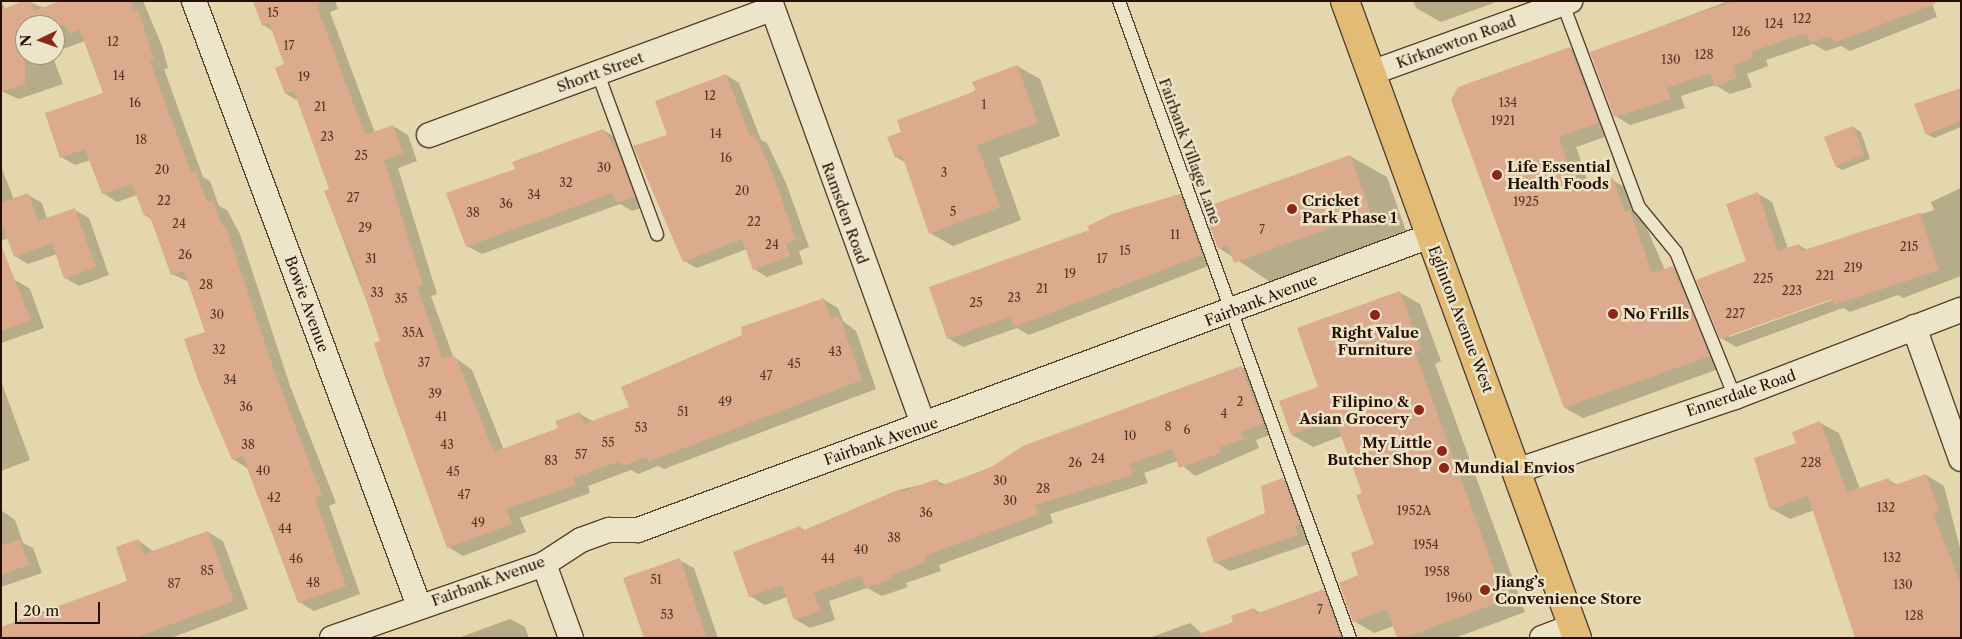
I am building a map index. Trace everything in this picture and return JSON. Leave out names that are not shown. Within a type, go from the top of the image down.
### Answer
[{"type":"main road","name":"Eglinton Avenue West","points":[[1345,1],[1430,236],[1519,470],[1575,632]]},
{"type":"street","name":"Bowie Avenue","points":[[194,1],[418,606]]},
{"type":"street","name":"Kirknewton Road","points":[[1371,73],[1566,2]]},
{"type":"street","name":"Shortt Street","points":[[428,136],[598,74],[771,5]]},
{"type":"street","name":"Ramsden Road","points":[[771,5],[923,424]]},
{"type":"street","name":"Fairbank Avenue","points":[[332,638],[418,606],[544,564],[581,540],[609,530],[638,530],[1231,312],[1430,236]]},
{"type":"street","name":"Ennerdale Road","points":[[1519,470],[1735,397],[1961,310]]},
{"type":"street","points":[[1914,327],[1961,460]]},
{"type":"street","points":[[544,564],[571,638]]},
{"type":"street","points":[[1542,638],[1575,632]]},
{"type":"lane","name":"Fairbank Village Lane","points":[[1119,1],[1350,638]]},
{"type":"lane","points":[[1566,2],[1639,208],[1676,252],[1735,397]]},
{"type":"lane","points":[[598,74],[657,234]]},
{"type":"building","points":[[23,1],[31,1],[34,11],[60,1],[131,1],[134,10],[138,9],[154,60],[150,61],[191,173],[196,171],[207,202],[213,201],[222,226],[225,224],[276,376],[322,495],[315,498],[346,586],[298,603],[243,456],[232,460],[198,380],[184,339],[205,332],[184,271],[171,275],[149,214],[144,216],[132,184],[102,194],[85,149],[60,158],[45,113],[103,93],[80,30],[69,33],[65,25],[65,15],[15,15],[15,65],[25,65],[25,84],[1,92],[1,10]]},
{"type":"building","points":[[253,1],[321,1],[317,6],[365,135],[393,125],[403,153],[384,160],[423,285],[417,287],[442,358],[452,355],[457,360],[494,452],[558,428],[555,421],[580,412],[584,424],[629,407],[621,387],[742,335],[741,327],[824,298],[831,318],[837,316],[841,321],[862,380],[648,462],[647,457],[622,466],[620,461],[573,478],[576,485],[506,509],[512,524],[447,548],[385,377],[374,343],[380,341],[352,258],[324,191],[329,189],[294,91],[285,94],[275,68],[284,64],[269,23],[262,26]]},
{"type":"building","points":[[1733,1],[1935,1],[1935,4],[1834,43],[1831,36],[1810,43],[1807,35],[1800,35],[1751,52],[1753,58],[1733,65],[1737,78],[1715,87],[1710,73],[1667,88],[1671,99],[1614,117],[1590,52]]},
{"type":"building","points":[[1570,47],[1599,123],[1559,137],[1577,191],[1613,178],[1625,212],[1630,210],[1652,273],[1673,266],[1710,356],[1564,408],[1451,100],[1458,87]]},
{"type":"building","points":[[1017,65],[1038,123],[977,145],[1000,207],[929,234],[902,155],[895,158],[887,137],[901,132],[897,120],[976,91],[972,82]]},
{"type":"building","points":[[726,74],[750,136],[754,134],[773,174],[796,240],[786,244],[790,256],[753,270],[742,239],[683,262],[633,146],[667,135],[655,101]]},
{"type":"building","points":[[1961,88],[1961,121],[1926,135],[1914,104]]},
{"type":"building","points":[[1853,126],[1864,155],[1835,166],[1824,137]]},
{"type":"building","points":[[603,129],[618,152],[635,197],[616,203],[612,193],[466,247],[446,193],[515,169],[512,162]]},
{"type":"building","name":"Cricket Park Phase 1","points":[[1350,155],[1371,213],[1234,263],[1228,245],[1218,249],[1203,208]]},
{"type":"building","points":[[1758,192],[1778,251],[1799,244],[1801,251],[1920,213],[1939,270],[1834,305],[1832,299],[1720,339],[1696,280],[1746,261],[1726,204]]},
{"type":"building","points":[[28,193],[38,221],[75,208],[96,267],[64,279],[52,243],[14,257],[1,221],[1,203]]},
{"type":"building","points":[[1180,194],[1202,255],[1014,327],[1010,317],[947,339],[929,287],[1089,230],[1088,226],[1112,214]]},
{"type":"building","points":[[1,245],[31,320],[1,331]]},
{"type":"building","points":[[1400,291],[1421,350],[1415,352],[1505,600],[1404,638],[1397,638],[1387,609],[1353,622],[1339,583],[1358,575],[1351,553],[1374,544],[1356,495],[1362,493],[1335,420],[1291,435],[1279,401],[1318,387],[1297,328]]},
{"type":"building","points":[[1241,366],[1263,424],[1241,432],[1244,439],[1219,448],[1221,453],[1179,468],[1172,449],[1129,464],[1133,475],[1035,505],[1039,514],[924,556],[926,562],[891,575],[893,578],[866,588],[861,576],[814,592],[820,611],[794,620],[782,585],[749,597],[733,552],[800,526],[802,531],[900,489],[901,492],[937,479],[940,486],[990,468],[1023,446]]},
{"type":"building","points":[[1820,421],[1847,492],[1889,478],[1892,486],[1926,474],[1939,511],[1933,513],[1961,585],[1961,638],[1855,638],[1808,496],[1770,510],[1754,458],[1796,443],[1792,432]]},
{"type":"building","points":[[1283,478],[1300,524],[1295,526],[1298,535],[1214,563],[1206,538],[1265,513],[1261,486]]},
{"type":"building","points":[[208,531],[234,601],[134,638],[1,638],[1,627],[127,581],[116,547],[138,539],[144,554]]},
{"type":"building","points":[[20,539],[29,565],[1,575],[1,546]]},
{"type":"building","points":[[680,558],[707,638],[644,638],[623,578]]},
{"type":"building","points":[[1324,589],[1340,635],[1336,638],[1200,638],[1199,634],[1233,622],[1231,616],[1254,608],[1256,614]]},
{"type":"place","name":"Life Essential Health Foods","points":[[1497,175]]},
{"type":"place","name":"Cricket Park Phase 1","points":[[1292,209]]},
{"type":"place","name":"No Frills","points":[[1613,314]]},
{"type":"place","name":"Right Value Furniture","points":[[1375,315]]},
{"type":"place","name":"Filipino & Asian Grocery","points":[[1419,410]]},
{"type":"place","name":"My Little Butcher Shop","points":[[1442,451]]},
{"type":"place","name":"Mundial Envios","points":[[1444,468]]},
{"type":"place","name":"Jiang’s Convenience Store","points":[[1485,590]]}]
